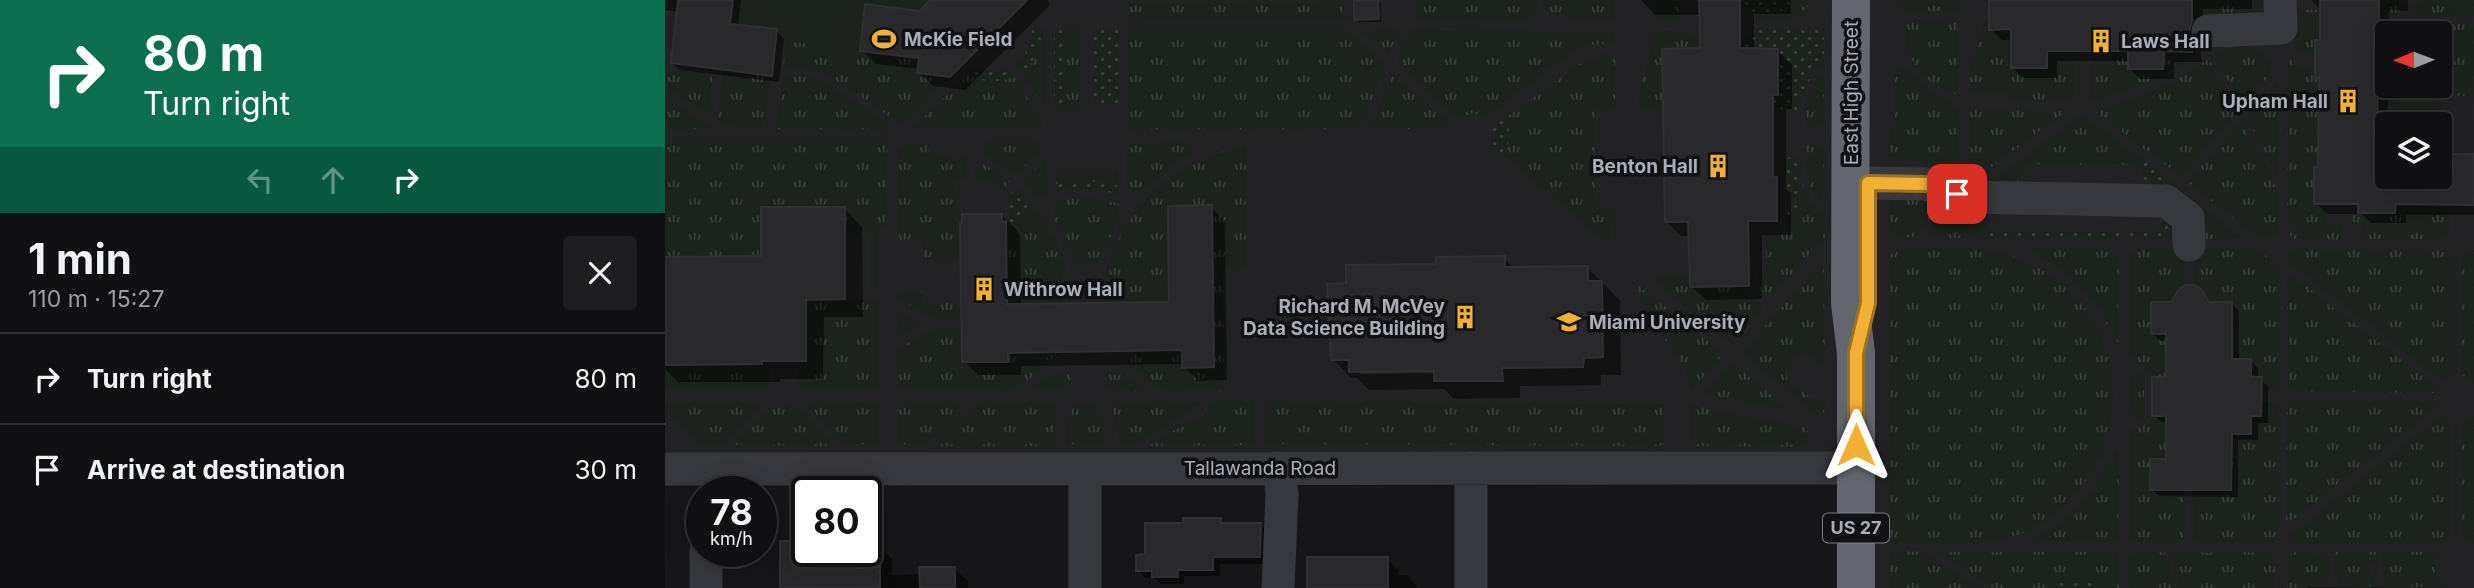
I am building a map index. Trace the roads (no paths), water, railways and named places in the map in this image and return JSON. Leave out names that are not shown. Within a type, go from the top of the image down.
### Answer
[{"type":"highway","name":"East High Street","points":[[1851,0],[1850,303],[1856,353],[1856,588]]},
{"type":"highway","name":"East High Street","points":[[1856,353],[1868,303],[1867,0]]},
{"type":"street","points":[[2207,31],[2281,28],[2280,0]]},
{"type":"street","points":[[1868,183],[1926,184],[1965,197],[2166,201],[2188,218],[2189,245]]},
{"type":"street","points":[[1277,588],[1282,494],[1279,468]]},
{"type":"street","points":[[1471,468],[1471,588]]},
{"type":"street","name":"Tallawanda Road","points":[[777,478],[1085,469],[1856,468]]},
{"type":"street","name":"Tallawanda Road","points":[[665,469],[690,476]]},
{"type":"street","points":[[1085,469],[1085,588]]},
{"type":"street","points":[[706,567],[706,588]]},
{"type":"place","name":"McKie Field","points":[[884,39]]},
{"type":"place","name":"Laws Hall","points":[[2101,41]]},
{"type":"place","name":"Upham Hall","points":[[2348,101]]},
{"type":"place","name":"Benton Hall","points":[[1718,166]]},
{"type":"place","name":"Withrow Hall","points":[[984,289]]},
{"type":"place","name":"Richard M. McVey Data Science Building","points":[[1465,317]]},
{"type":"place","name":"Miami University","points":[[1569,322]]}]
